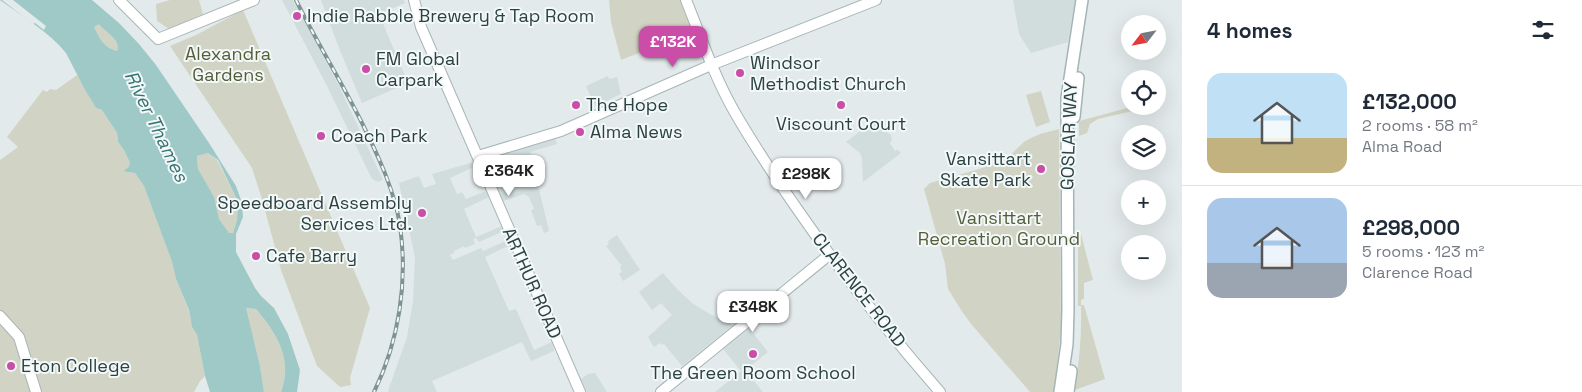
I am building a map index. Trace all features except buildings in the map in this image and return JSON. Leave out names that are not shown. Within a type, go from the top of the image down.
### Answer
[{"type":"main road","name":"GOSLAR WAY","points":[[1060,392],[1067,344],[1068,310],[1067,98],[1082,0]]},
{"type":"main road","name":"GOSLAR WAY","points":[[1068,392],[1074,341],[1075,108],[1089,0]]},
{"type":"street","points":[[119,0],[158,39],[254,0]]},
{"type":"street","name":"CLARENCE ROAD","points":[[686,0],[711,65],[733,110],[768,168],[829,254],[940,392]]},
{"type":"street","points":[[478,156],[561,132],[711,65],[876,0]]},
{"type":"street","name":"ARTHUR ROAD","points":[[417,3],[421,28],[580,392]]},
{"type":"street","points":[[472,144],[492,152]]},
{"type":"street","points":[[482,168],[492,152]]},
{"type":"street","points":[[661,392],[829,254]]},
{"type":"street","points":[[0,316],[19,337],[36,392]]},
{"type":"shaded area","points":[[282,0],[293,0],[338,84],[383,180],[378,182],[372,179],[327,86]]},
{"type":"shaded area","points":[[321,0],[404,0],[405,3],[379,14],[408,83],[362,103]]},
{"type":"shaded area","points":[[1013,0],[1075,0],[1068,42],[1031,53],[1019,34]]},
{"type":"shaded area","points":[[608,76],[609,79],[617,77],[621,94],[595,106],[586,86]]},
{"type":"shaded area","points":[[872,122],[891,135],[892,140],[890,143],[895,151],[898,150],[901,153],[863,182],[860,153],[846,142]]},
{"type":"shaded area","points":[[555,138],[557,144],[530,152],[549,231],[544,233],[541,225],[537,226],[531,210],[534,209],[529,197],[524,194],[503,201],[489,165],[491,159],[495,156]]},
{"type":"shaded area","points":[[474,162],[476,166],[450,178],[457,194],[462,192],[466,199],[486,191],[489,197],[464,209],[476,237],[502,226],[504,231],[479,242],[476,238],[473,239],[475,244],[465,248],[464,246],[450,255],[453,260],[481,248],[483,251],[508,240],[510,245],[485,257],[509,311],[516,309],[534,350],[552,342],[554,351],[531,361],[522,342],[432,381],[437,392],[389,392],[407,337],[413,301],[415,257],[399,183],[419,176],[424,188],[436,184],[432,174]]},
{"type":"shaded area","points":[[617,235],[640,270],[623,281],[619,274],[622,272],[620,267],[622,266],[606,246],[609,244],[608,241]]},
{"type":"shaded area","points":[[663,273],[692,303],[733,325],[682,366],[664,344],[660,343],[654,347],[648,337],[672,315],[661,303],[652,310],[639,292]]},
{"type":"shaded area","points":[[749,328],[768,352],[745,370],[763,392],[715,392],[741,371],[723,349]]},
{"type":"shaded area","points":[[595,373],[607,392],[587,392],[581,379],[588,374]]},
{"type":"green space","points":[[170,0],[199,0],[203,14],[169,29],[157,21],[156,4]]},
{"type":"green space","points":[[609,0],[680,0],[693,32],[621,60],[611,22]]},
{"type":"green space","name":"Alexandra Gardens","points":[[243,10],[370,308],[350,378],[351,385],[340,387],[317,366],[281,270],[252,168],[170,46],[196,35]]},
{"type":"green space","points":[[99,23],[115,39],[118,46],[117,51],[105,45],[100,39],[94,27]]},
{"type":"green space","points":[[77,75],[96,108],[102,110],[117,133],[118,142],[130,163],[125,171],[135,173],[144,186],[189,311],[192,327],[197,335],[205,376],[194,392],[0,392],[0,160],[18,147],[7,137],[43,90],[47,92],[50,89],[56,90]]},
{"type":"green space","points":[[1041,91],[1050,122],[1036,127],[1026,95]]},
{"type":"green space","points":[[1121,110],[1121,114],[1098,119],[1090,124],[1087,133],[1079,136],[1079,121]]},
{"type":"green space","name":"Vansittart Recreation Ground","points":[[1059,129],[1061,329],[1054,392],[1030,392],[972,325],[948,289],[945,264],[924,189],[930,183],[1003,162],[1024,142],[1040,134]]},
{"type":"green space","points":[[208,153],[217,160],[238,202],[237,220],[233,233],[229,233],[219,219],[213,197],[198,169],[197,156]]},
{"type":"green space","points":[[1078,233],[1081,234],[1093,280],[1084,283],[1084,299],[1081,300],[1081,305],[1084,305],[1105,379],[1075,390],[1081,327],[1081,306],[1078,306]]},
{"type":"green space","points":[[245,308],[256,309],[270,328],[281,348],[285,369],[281,392],[264,392],[260,366]]},
{"type":"water","name":"River Thames","points":[[0,0],[92,0],[119,23],[156,65],[236,186],[242,203],[243,217],[236,234],[236,252],[255,288],[274,308],[288,334],[300,370],[297,392],[281,392],[285,369],[281,347],[256,309],[246,308],[260,366],[264,392],[210,392],[197,335],[192,327],[189,310],[176,279],[172,262],[144,186],[135,173],[124,170],[128,168],[130,163],[118,142],[117,133],[102,110],[96,108],[66,53],[59,45]],"holes":[[[99,24],[115,40],[118,47],[117,51],[105,45],[100,39],[94,27]],[[208,153],[218,160],[238,202],[237,220],[233,233],[229,233],[219,219],[214,197],[198,169],[197,156]]]},
{"type":"pier","points":[[2,0],[13,0],[46,26],[44,30],[35,23],[33,24]]},
{"type":"railway","points":[[296,0],[370,139],[386,175],[398,213],[402,247],[402,290],[390,352],[374,392]]},
{"type":"place","name":"Indie Rabble Brewery & Tap Room","points":[[297,16]]},
{"type":"place","name":"FM Global Carpark","points":[[366,69]]},
{"type":"place","name":"Windsor Methodist Church","points":[[740,73]]},
{"type":"place","name":"The Hope","points":[[576,105]]},
{"type":"place","name":"Viscount Court","points":[[841,105]]},
{"type":"place","name":"Alma News","points":[[580,132]]},
{"type":"place","name":"Coach Park","points":[[321,136]]},
{"type":"place","name":"Vansittart Skate Park","points":[[1041,169]]},
{"type":"place","name":"Speedboard Assembly Services Ltd.","points":[[422,213]]},
{"type":"place","name":"Cafe Barry","points":[[256,256]]},
{"type":"place","name":"The Green Room School","points":[[753,354]]},
{"type":"place","name":"Eton College","points":[[11,366]]}]
